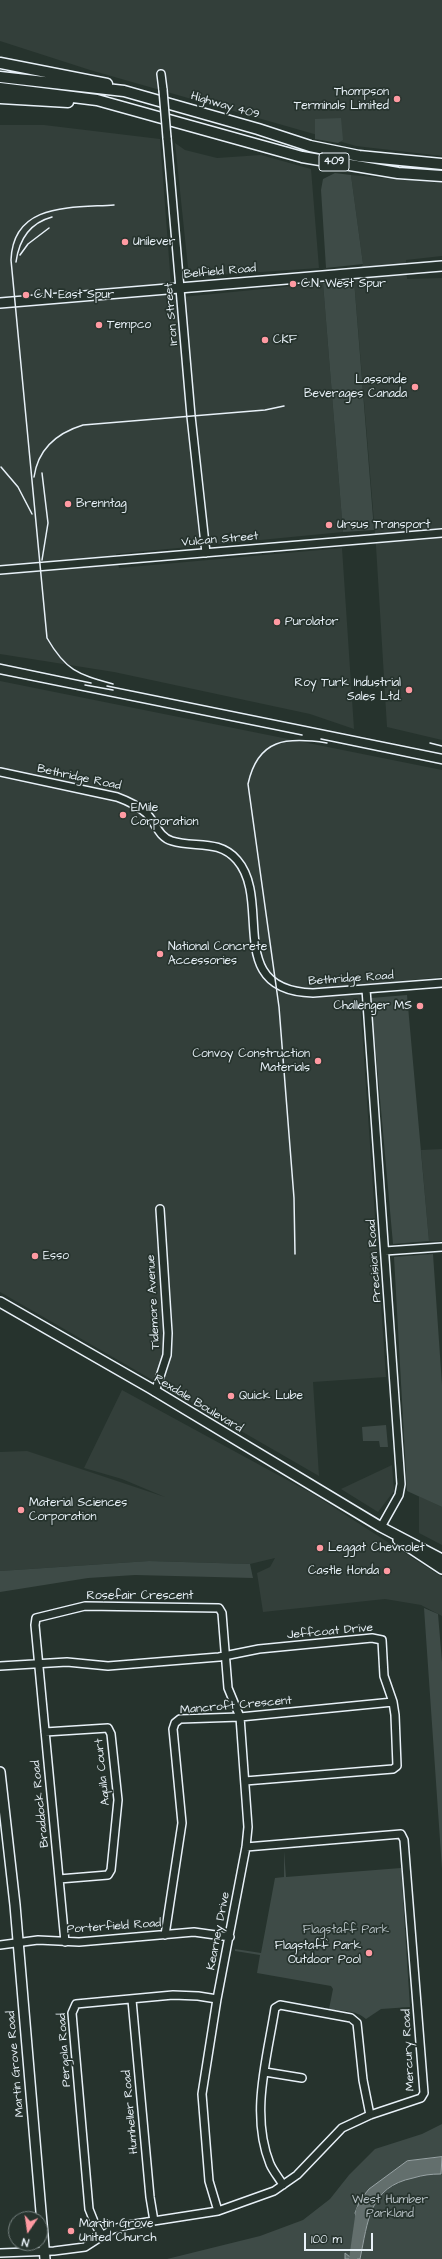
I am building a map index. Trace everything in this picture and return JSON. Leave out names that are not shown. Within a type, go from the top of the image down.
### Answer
[{"type":"highway","points":[[0,63],[107,84],[124,91]]},
{"type":"highway","name":"Highway 409","points":[[0,77],[124,91],[258,129],[310,146],[359,156],[442,164]]},
{"type":"highway","name":"409","points":[[0,88],[97,100],[302,157],[398,173],[442,176]]},
{"type":"highway","points":[[0,98],[80,103],[97,100]]},
{"type":"main road","name":"Belfield Road","points":[[0,303],[442,266]]},
{"type":"main road","name":"Rexdale Boulevard","points":[[1,1302],[381,1527],[442,1559]]},
{"type":"main road","name":"Rexdale Boulevard","points":[[381,1527],[413,1551],[442,1569]]},
{"type":"main road","name":"Martin Grove Road","points":[[0,1772],[18,1943],[44,2255]]},
{"type":"street","name":"Iron Street","points":[[161,74],[181,288],[191,416],[206,553]]},
{"type":"street","name":"Vulcan Street","points":[[0,570],[442,533]]},
{"type":"street","name":"Bethridge Road","points":[[0,772],[117,796],[134,803],[147,814],[160,833],[170,841],[206,843],[222,849],[237,859],[246,876],[257,959],[266,974],[283,988],[302,993],[442,983]]},
{"type":"street","name":"Precision Road","points":[[366,989],[401,1484],[399,1495],[381,1527]]},
{"type":"street","name":"Tidemore Avenue","points":[[155,1392],[167,1355],[168,1333],[160,1209]]},
{"type":"street","points":[[385,1251],[442,1246]]},
{"type":"street","name":"Rosefair Crescent","points":[[38,1663],[34,1625],[36,1618],[85,1606],[219,1608],[222,1613],[225,1655]]},
{"type":"street","name":"Jeffcoat Drive","points":[[0,1666],[66,1662],[108,1666],[225,1655],[259,1649],[378,1638],[382,1640],[384,1676],[393,1702],[398,1763],[392,1769],[246,1781]]},
{"type":"street","name":"Kearney Drive","points":[[218,2211],[209,2181],[202,2094],[217,1999],[246,1847],[248,1827],[246,1781],[240,1717],[228,1688],[225,1655]]},
{"type":"street","name":"Braddock Road","points":[[38,1663],[65,1942]]},
{"type":"street","name":"Mancroft Crescent","points":[[165,1935],[182,1824],[173,1729],[175,1723],[180,1719],[240,1717],[393,1702]]},
{"type":"street","name":"Aquila Court","points":[[45,1732],[108,1728],[111,1734],[117,1793],[117,1812],[111,1870],[108,1875],[59,1880]]},
{"type":"street","name":"Mercury Road","points":[[0,2253],[44,2255],[85,2247],[102,2235],[128,2225],[218,2211],[246,2202],[283,2185],[297,2174],[342,2128],[370,2115],[418,2101],[424,2093],[404,1840],[401,1834],[246,1847]]},
{"type":"street","name":"Porterfield Road","points":[[0,1945],[38,1940],[65,1942],[194,1932],[230,1937]]},
{"type":"street","name":"Pergola Road","points":[[102,2235],[89,2210],[72,2013],[76,2004],[173,1995],[198,1996],[217,1999]]},
{"type":"street","name":"Humheller Road","points":[[132,2000],[150,2197],[154,2221]]},
{"type":"street","points":[[283,2185],[270,2165],[260,2122],[260,2098],[275,2008],[280,2005],[351,2018],[357,2023],[370,2115]]},
{"type":"street","points":[[265,2072],[302,2078]]},
{"type":"shaded area","points":[[0,0],[442,0],[442,156],[356,146],[90,70],[0,41]]},
{"type":"shaded area","points":[[0,125],[44,125],[160,139],[172,298],[323,283],[343,532],[116,554],[119,568],[342,548],[354,729],[310,714],[114,672],[0,654]]},
{"type":"shaded area","points":[[175,143],[185,150],[217,158],[261,155],[311,169],[319,268],[189,277]]},
{"type":"shaded area","points":[[351,175],[442,183],[442,256],[406,260],[407,279],[442,278],[442,740],[387,727],[376,546],[354,280],[363,264]]},
{"type":"shaded area","points":[[0,681],[442,770],[442,977],[359,985],[386,1377],[313,1382],[319,1476],[0,1292]]},
{"type":"shaded area","points":[[442,1149],[442,1241],[429,1241],[421,1150]]},
{"type":"shaded area","points":[[122,1390],[313,1494],[442,1577],[442,1616],[421,1605],[385,1599],[263,1612],[257,1573],[270,1567],[275,1558],[250,1564],[149,1561],[0,1571],[0,1452],[27,1451],[165,1497],[122,1479],[84,1468]]},
{"type":"shaded area","points":[[392,1465],[394,1491],[378,1512],[341,1489]]},
{"type":"shaded area","points":[[419,1496],[442,1507],[442,1545],[419,1533]]},
{"type":"shaded area","points":[[442,2157],[441,2174],[424,2175],[398,2183],[387,2189],[373,2208],[365,2232],[360,2259],[345,2259],[345,2253],[350,2257],[359,2224],[355,2213],[360,2200],[369,2189],[407,2161]]},
{"type":"green space","points":[[341,118],[343,140],[338,143],[315,139],[315,119]]},
{"type":"green space","points":[[335,173],[351,175],[363,264],[326,268],[321,190],[323,179]]},
{"type":"green space","points":[[354,280],[374,530],[343,532],[323,283]]},
{"type":"green space","points":[[407,995],[429,1241],[393,1244],[371,998]]},
{"type":"green space","points":[[433,1254],[442,1385],[442,1507],[407,1491],[394,1257]]},
{"type":"green space","points":[[386,1425],[388,1447],[380,1447],[379,1441],[363,1441],[362,1427]]},
{"type":"green space","points":[[149,1561],[250,1564],[253,1578],[135,1575],[88,1578],[0,1592],[0,1571]]},
{"type":"green space","points":[[424,1608],[438,1614],[442,1662],[442,1869]]},
{"type":"green space","name":"Flagstaff Park","points":[[284,1851],[286,1877],[401,1868],[410,2007],[381,2009],[366,2019],[353,2012],[329,2009],[333,1989],[331,1986],[257,1973],[260,1955],[235,1951],[235,1949],[261,1953],[275,1878],[284,1877]]},
{"type":"green space","name":"West Humber Parkland","points":[[442,2124],[442,2259],[167,2259],[260,2236],[303,2220],[330,2199],[349,2175],[375,2149],[422,2134]]},
{"type":"waterway","points":[[353,2259],[360,2210]]},
{"type":"railway","points":[[113,684],[74,670],[60,658],[47,638],[11,260],[14,241],[22,227],[33,218],[63,208],[114,205]]},
{"type":"railway","points":[[16,262],[20,247],[27,234],[38,223],[52,217]]},
{"type":"railway","points":[[20,255],[28,244],[49,228]]},
{"type":"railway","points":[[34,477],[36,467],[44,450],[57,438],[74,428],[83,425],[265,410],[284,406]]},
{"type":"railway","points":[[1,467],[18,487],[32,514]]},
{"type":"railway","points":[[42,473],[48,523],[42,560]]},
{"type":"railway","points":[[0,664],[91,683]]},
{"type":"railway","points":[[0,674],[302,735]]},
{"type":"railway","points":[[85,685],[113,690]]},
{"type":"railway","points":[[107,686],[442,754]]},
{"type":"railway","points":[[321,739],[442,764]]},
{"type":"railway","points":[[295,1254],[294,1198],[279,1007],[248,784],[259,757],[267,749],[276,744],[299,740],[327,743]]},
{"type":"railway","points":[[430,743],[442,746]]},
{"type":"place","name":"Thompson Terminals Limited","points":[[397,99]]},
{"type":"place","name":"Unilever","points":[[125,242]]},
{"type":"place","name":"C.N. West Spur","points":[[293,284]]},
{"type":"place","name":"C.N. East Spur","points":[[26,295]]},
{"type":"place","name":"Tempco","points":[[99,325]]},
{"type":"place","name":"CKF","points":[[265,340]]},
{"type":"place","name":"Lassonde Beverages Canada","points":[[415,387]]},
{"type":"place","name":"Brenntag","points":[[68,504]]},
{"type":"place","name":"Ursus Transport","points":[[329,525]]},
{"type":"place","name":"Purolator","points":[[277,622]]},
{"type":"place","name":"Roy Turk Industrial Sales Ltd.","points":[[409,690]]},
{"type":"place","name":"EMile Corporation","points":[[123,815]]},
{"type":"place","name":"National Concrete Accessories","points":[[160,954]]},
{"type":"place","name":"Challenger MS","points":[[420,1006]]},
{"type":"place","name":"Convoy Construction Materials","points":[[318,1061]]},
{"type":"place","name":"Esso","points":[[35,1256]]},
{"type":"place","name":"Quick Lube","points":[[231,1396]]},
{"type":"place","name":"Material Sciences Corporation","points":[[21,1510]]},
{"type":"place","name":"Leggat Chevrolet","points":[[320,1548]]},
{"type":"place","name":"Castle Honda","points":[[387,1571]]},
{"type":"place","name":"Flagstaff Park Outdoor Pool","points":[[369,1953]]},
{"type":"place","name":"Martin Grove United Church","points":[[71,2231]]}]
